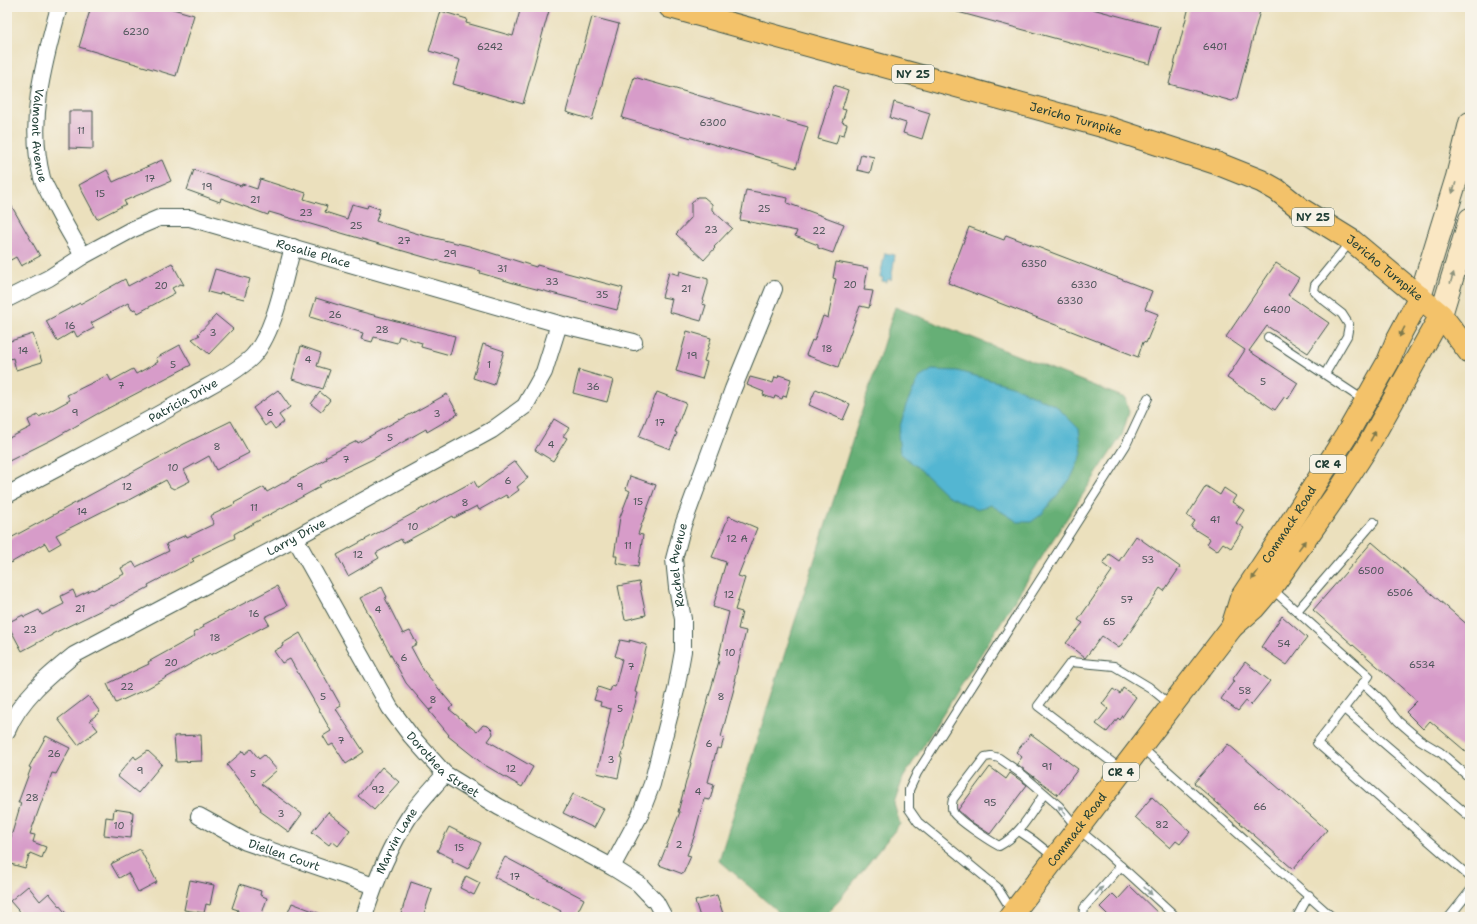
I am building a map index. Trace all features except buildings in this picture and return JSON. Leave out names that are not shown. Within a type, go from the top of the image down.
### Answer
[{"type":"main road","name":"Jericho Turnpike","points":[[670,7],[1110,128],[1216,163],[1261,181],[1277,190],[1301,210],[1351,240],[1441,315],[1470,353]]},
{"type":"main road","name":"CR 4","points":[[1420,297],[1457,177],[1470,123]]},
{"type":"main road","name":"CR 4","points":[[1441,315],[1470,219]]},
{"type":"main road","name":"Commack Road","points":[[1232,627],[1241,598],[1346,436],[1388,362],[1397,340],[1420,297]]},
{"type":"main road","name":"Jericho Turnpike","points":[[1441,315],[1470,330]]},
{"type":"main road","name":"Commack Road","points":[[1013,916],[1055,858],[1232,627],[1254,608],[1271,588],[1311,532],[1366,449],[1441,315]]},
{"type":"street","name":"Valmont Avenue","points":[[59,7],[45,56],[39,96],[36,138],[42,178],[59,214],[83,256]]},
{"type":"street","name":"Rosalie Place","points":[[7,299],[49,278],[83,256],[130,230],[159,218],[190,218],[559,324],[634,342]]},
{"type":"street","name":"Patricia Drive","points":[[7,495],[168,410],[230,373],[252,356],[266,336],[277,305],[293,247]]},
{"type":"street","name":"Rachel Avenue","points":[[612,867],[640,815],[652,784],[676,690],[683,651],[683,619],[677,588],[674,559],[683,525],[733,389],[774,289]]},
{"type":"street","name":"Larry Drive","points":[[7,731],[24,702],[46,678],[74,655],[295,538],[492,430],[526,406],[544,372],[559,324]]},
{"type":"street","name":"Dorothea Street","points":[[295,538],[390,708],[445,774],[512,814],[612,867],[639,884],[656,902],[664,917]]},
{"type":"street","name":"Marvin Lane","points":[[364,917],[374,886],[387,856],[410,816],[445,774]]},
{"type":"street","name":"Diellen Court","points":[[199,816],[246,842],[374,886]]},
{"type":"lane","points":[[1325,374],[1347,336],[1349,325],[1342,314],[1320,298],[1314,291],[1315,285],[1351,240]]},
{"type":"lane","points":[[1268,337],[1366,401]]},
{"type":"lane","points":[[1013,916],[997,887],[918,822],[909,809],[909,790],[921,767],[1126,445],[1148,398]]},
{"type":"lane","points":[[1297,611],[1374,522]]},
{"type":"lane","points":[[1271,588],[1369,676],[1318,743],[1470,877]]},
{"type":"lane","points":[[1122,771],[1038,706],[1071,662],[1114,666],[1149,687],[1172,706]]},
{"type":"lane","points":[[1363,683],[1382,701],[1398,721],[1420,740],[1440,752],[1470,778]]},
{"type":"lane","points":[[1344,709],[1470,817]]},
{"type":"lane","points":[[1140,747],[1309,895],[1332,917]]},
{"type":"lane","points":[[1044,794],[1019,831],[1007,842],[999,846],[980,835],[953,813],[951,804],[953,799],[985,757],[991,756],[998,758],[1024,775],[1059,806],[1078,829],[1173,914],[1173,917]]},
{"type":"lane","points":[[1019,831],[1055,858]]},
{"type":"lane","points":[[1083,917],[1084,908],[1121,866]]},
{"type":"lane","points":[[1451,917],[1450,916],[1470,891]]},
{"type":"lane","points":[[1297,917],[1309,895]]},
{"type":"green space","points":[[895,307],[1125,398],[1129,412],[1122,435],[1052,541],[903,778],[894,804],[900,824],[825,917],[784,917],[719,860]]},
{"type":"water","points":[[885,253],[895,255],[891,280],[888,279],[887,282],[882,281],[883,278],[880,277]]},
{"type":"water","points":[[932,370],[957,371],[1012,386],[1056,406],[1079,429],[1082,454],[1071,478],[1042,514],[1031,522],[1018,522],[991,505],[976,509],[947,495],[900,453],[898,434],[906,405],[919,378]]}]
